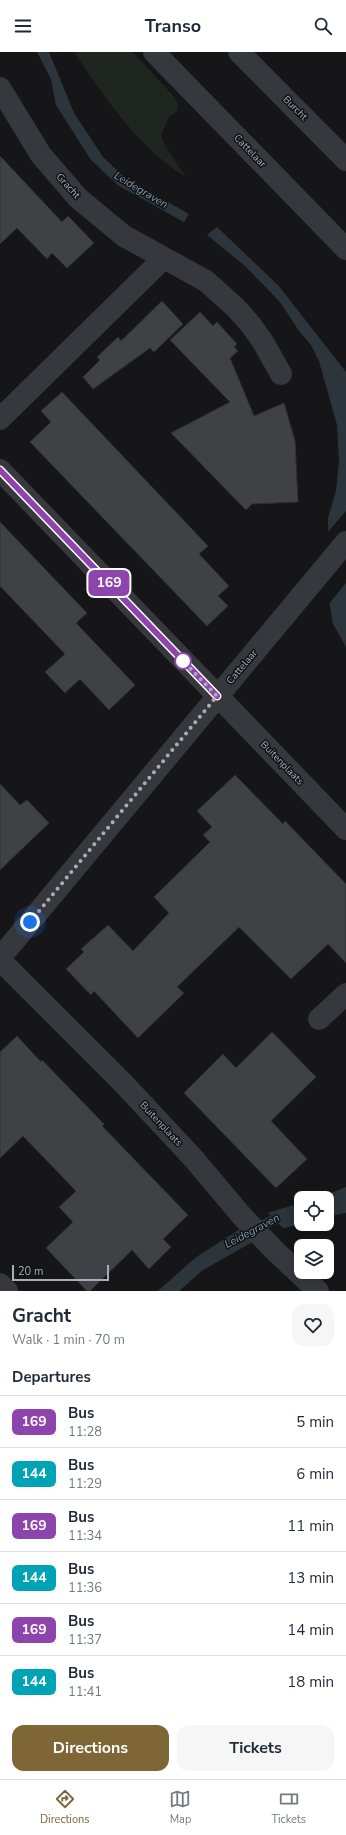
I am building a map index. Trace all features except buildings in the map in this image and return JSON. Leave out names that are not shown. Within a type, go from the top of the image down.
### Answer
[{"type":"street","name":"Cattelaar","points":[[154,52],[346,249]]},
{"type":"street","name":"Burcht","points":[[244,54],[346,160]]},
{"type":"street","name":"Gracht","points":[[0,88],[41,155],[78,198],[124,236],[206,281],[236,308],[263,342],[281,374]]},
{"type":"street","points":[[0,419],[164,258]]},
{"type":"street","points":[[0,470],[217,696]]},
{"type":"street","name":"Cattelaar","points":[[0,959],[346,542]]},
{"type":"street","name":"Buitenplaats","points":[[217,696],[346,829]]},
{"type":"street","name":"Buitenplaats","points":[[0,959],[128,1089],[194,1159],[241,1215],[274,1250],[318,1291]]},
{"type":"street","points":[[319,1019],[346,994]]},
{"type":"street","points":[[0,1284],[7,1291]]},
{"type":"shaded area","points":[[74,52],[133,52],[175,98],[178,104],[177,111],[169,117],[161,135],[165,146],[186,177],[169,165],[138,136],[110,104]]},
{"type":"water","points":[[37,52],[49,52],[74,113],[103,157],[124,177],[189,214],[184,222],[119,186],[91,160],[56,105],[51,79]]},
{"type":"water","points":[[217,227],[278,285],[346,372],[346,647],[333,624],[329,600],[328,518],[336,491],[339,462],[337,425],[319,361],[311,345],[299,331],[280,302],[245,266],[207,235]]},
{"type":"water","points":[[346,1187],[346,1213],[334,1216],[334,1192]]},
{"type":"water","points":[[294,1205],[294,1226],[277,1230],[263,1214]]},
{"type":"water","points":[[243,1227],[256,1240],[203,1270],[179,1291],[158,1291],[195,1258]]},
{"type":"pier","points":[[346,511],[346,583],[328,605],[326,534]]},
{"type":"pier","points":[[266,1211],[285,1230],[276,1231],[262,1214],[262,1212]]},
{"type":"waterway","name":"Leidegraven","points":[[253,1230],[283,1215],[294,1213]]},
{"type":"bus line","name":"169","points":[[0,470],[217,696]]},
{"type":"route","points":[[30,922],[217,696],[183,661]]}]
